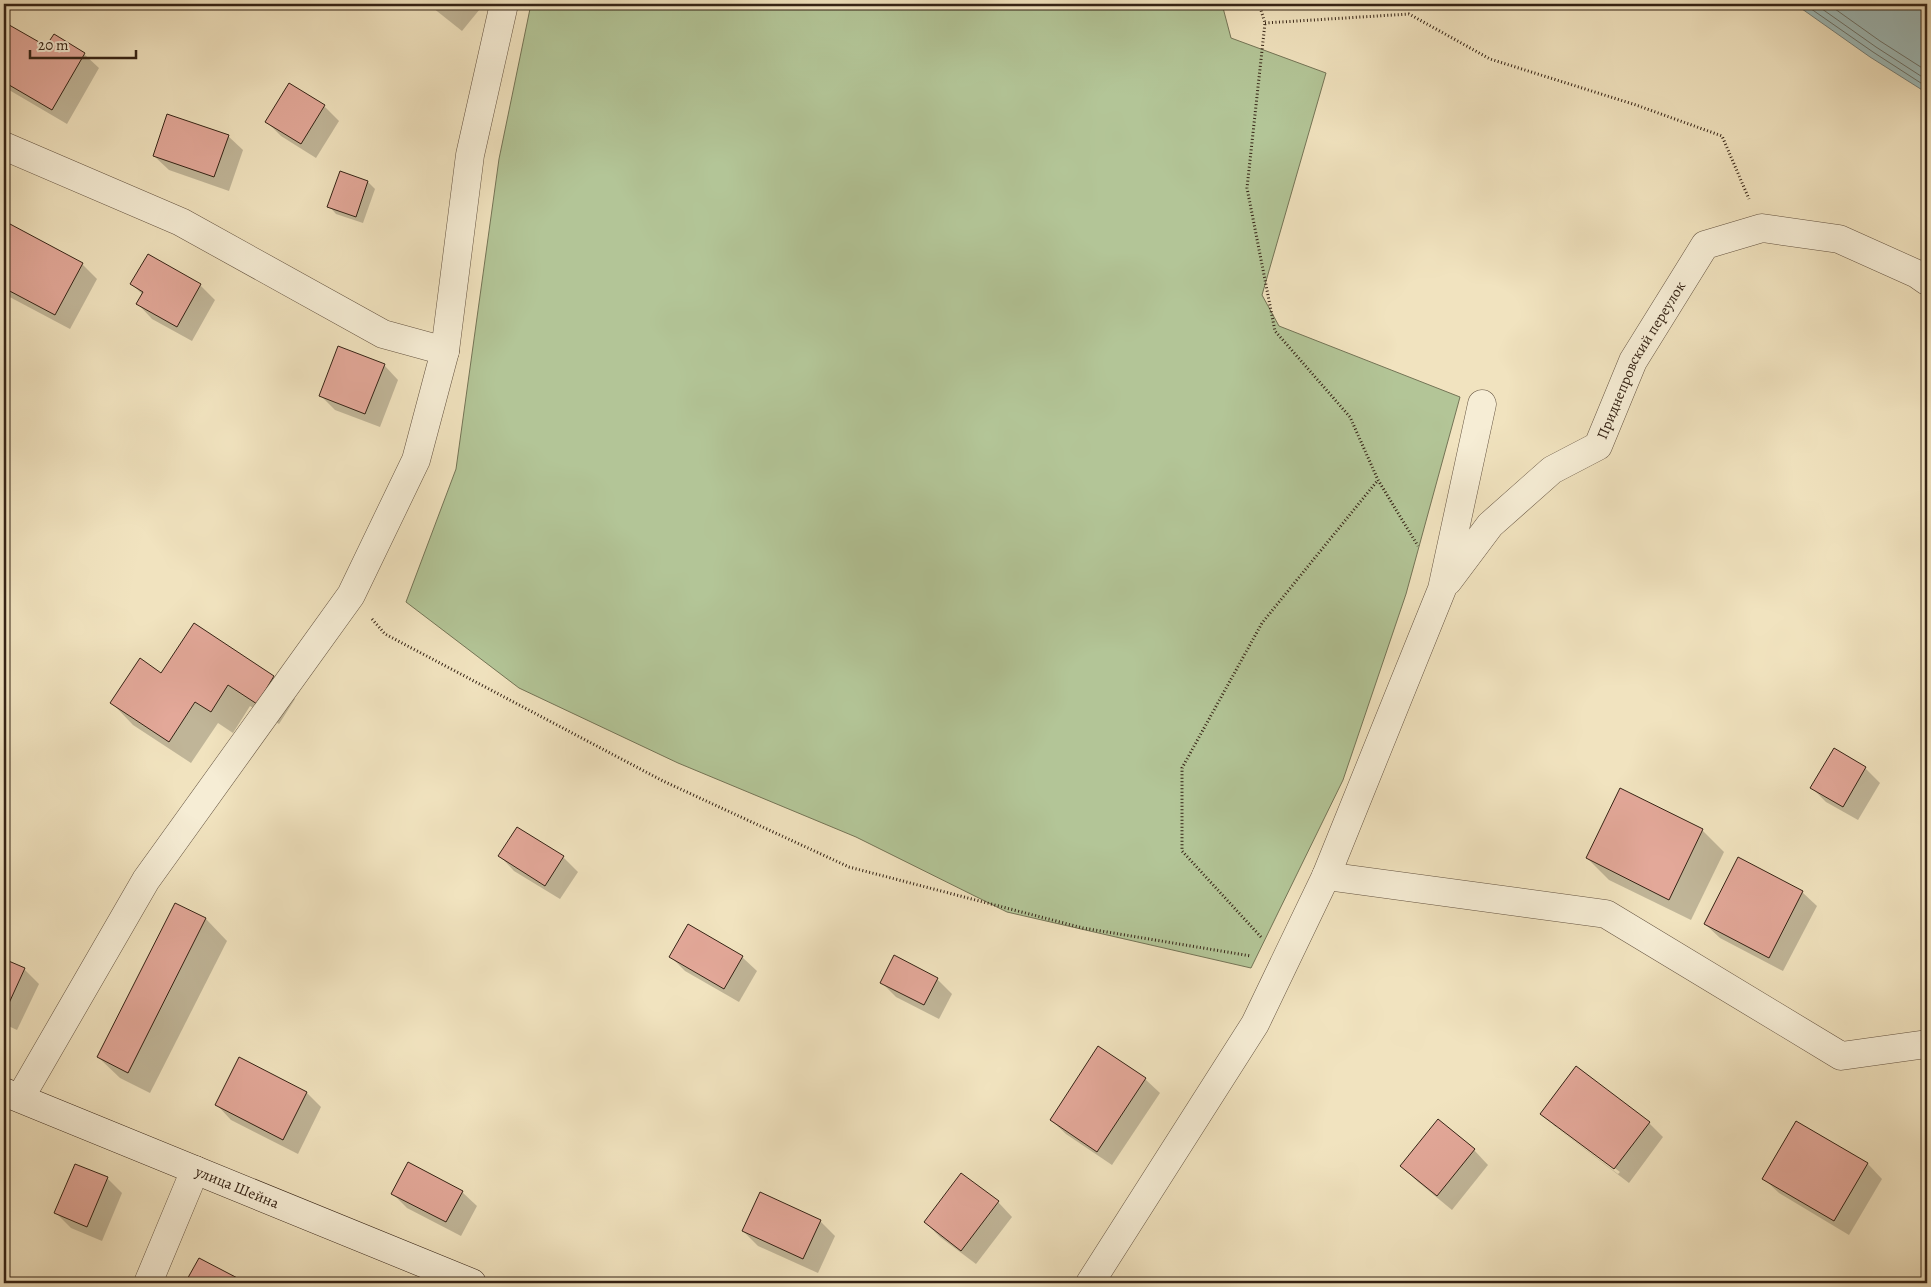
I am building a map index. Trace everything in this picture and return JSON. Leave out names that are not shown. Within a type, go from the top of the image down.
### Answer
[{"type":"street","points":[[12,1095],[146,880],[351,595],[416,460],[445,351],[470,155],[504,4]]},
{"type":"street","points":[[4,146],[181,222],[383,334],[445,351]]},
{"type":"street","points":[[1762,228],[1839,239],[1918,274],[1927,281]]},
{"type":"street","name":"Приднепровский переулок","points":[[1442,588],[1490,525],[1552,470],[1598,446],[1633,361],[1706,244],[1762,228]]},
{"type":"street","points":[[1090,1283],[1255,1024],[1326,876],[1442,588],[1482,404]]},
{"type":"street","points":[[1326,876],[1606,914],[1841,1056],[1927,1044]]},
{"type":"street","name":"улица Шейна","points":[[12,1095],[472,1283]]},
{"type":"street","points":[[148,1283],[195,1170]]},
{"type":"path","points":[[1260,4],[1265,23],[1247,188],[1276,330],[1350,417],[1378,480],[1418,547]]},
{"type":"path","points":[[1265,23],[1409,14],[1490,59],[1636,105],[1722,136],[1762,228]]},
{"type":"path","points":[[1285,962],[1182,851],[1182,768],[1262,623],[1378,480]]},
{"type":"path","points":[[351,595],[385,634],[663,781],[849,867],[1083,928],[1285,962]]},
{"type":"green space","points":[[531,4],[1222,4],[1231,38],[1326,73],[1262,295],[1279,326],[1460,397],[1406,594],[1343,780],[1251,968],[1007,912],[856,837],[678,763],[519,688],[406,602],[456,469],[499,159]]},
{"type":"water","points":[[1795,4],[1927,4],[1927,93],[1870,57]]},
{"type":"building","points":[[4,22],[46,46],[54,34],[85,53],[52,110],[4,82]]},
{"type":"building","points":[[289,83],[325,105],[301,144],[265,122]]},
{"type":"building","points":[[167,114],[229,135],[214,177],[153,156]]},
{"type":"building","points":[[340,171],[368,181],[356,217],[327,207]]},
{"type":"building","points":[[10,224],[83,263],[55,315],[4,288],[4,236]]},
{"type":"building","points":[[148,254],[201,284],[177,327],[136,304],[143,292],[130,284]]},
{"type":"building","points":[[338,346],[385,364],[365,414],[319,396]]},
{"type":"building","points":[[194,623],[274,676],[257,704],[228,685],[211,712],[195,702],[169,742],[110,703],[140,658],[161,673]]},
{"type":"building","points":[[1834,748],[1866,767],[1843,807],[1810,788]]},
{"type":"building","points":[[1620,788],[1703,829],[1669,900],[1586,858]]},
{"type":"building","points":[[517,827],[564,856],[545,886],[498,856]]},
{"type":"building","points":[[1738,857],[1803,891],[1769,958],[1704,924]]},
{"type":"building","points":[[175,903],[206,918],[128,1073],[97,1057]]},
{"type":"building","points":[[688,924],[743,956],[724,989],[669,957]]},
{"type":"building","points":[[894,955],[938,978],[924,1005],[880,983]]},
{"type":"building","points":[[4,959],[25,968],[4,1014]]},
{"type":"building","points":[[1098,1046],[1146,1078],[1097,1152],[1050,1120]]},
{"type":"building","points":[[239,1057],[307,1092],[283,1140],[215,1105]]},
{"type":"building","points":[[1576,1066],[1650,1122],[1614,1169],[1540,1114]]},
{"type":"building","points":[[1438,1119],[1475,1149],[1437,1196],[1400,1166]]},
{"type":"building","points":[[1796,1121],[1868,1163],[1834,1221],[1762,1179]]},
{"type":"building","points":[[408,1162],[463,1191],[446,1222],[391,1194]]},
{"type":"building","points":[[75,1164],[108,1177],[87,1227],[54,1213]]},
{"type":"building","points":[[961,1173],[999,1201],[961,1251],[924,1222]]},
{"type":"building","points":[[760,1192],[821,1220],[803,1259],[742,1231]]},
{"type":"building","points":[[199,1258],[247,1283],[185,1283]]}]
